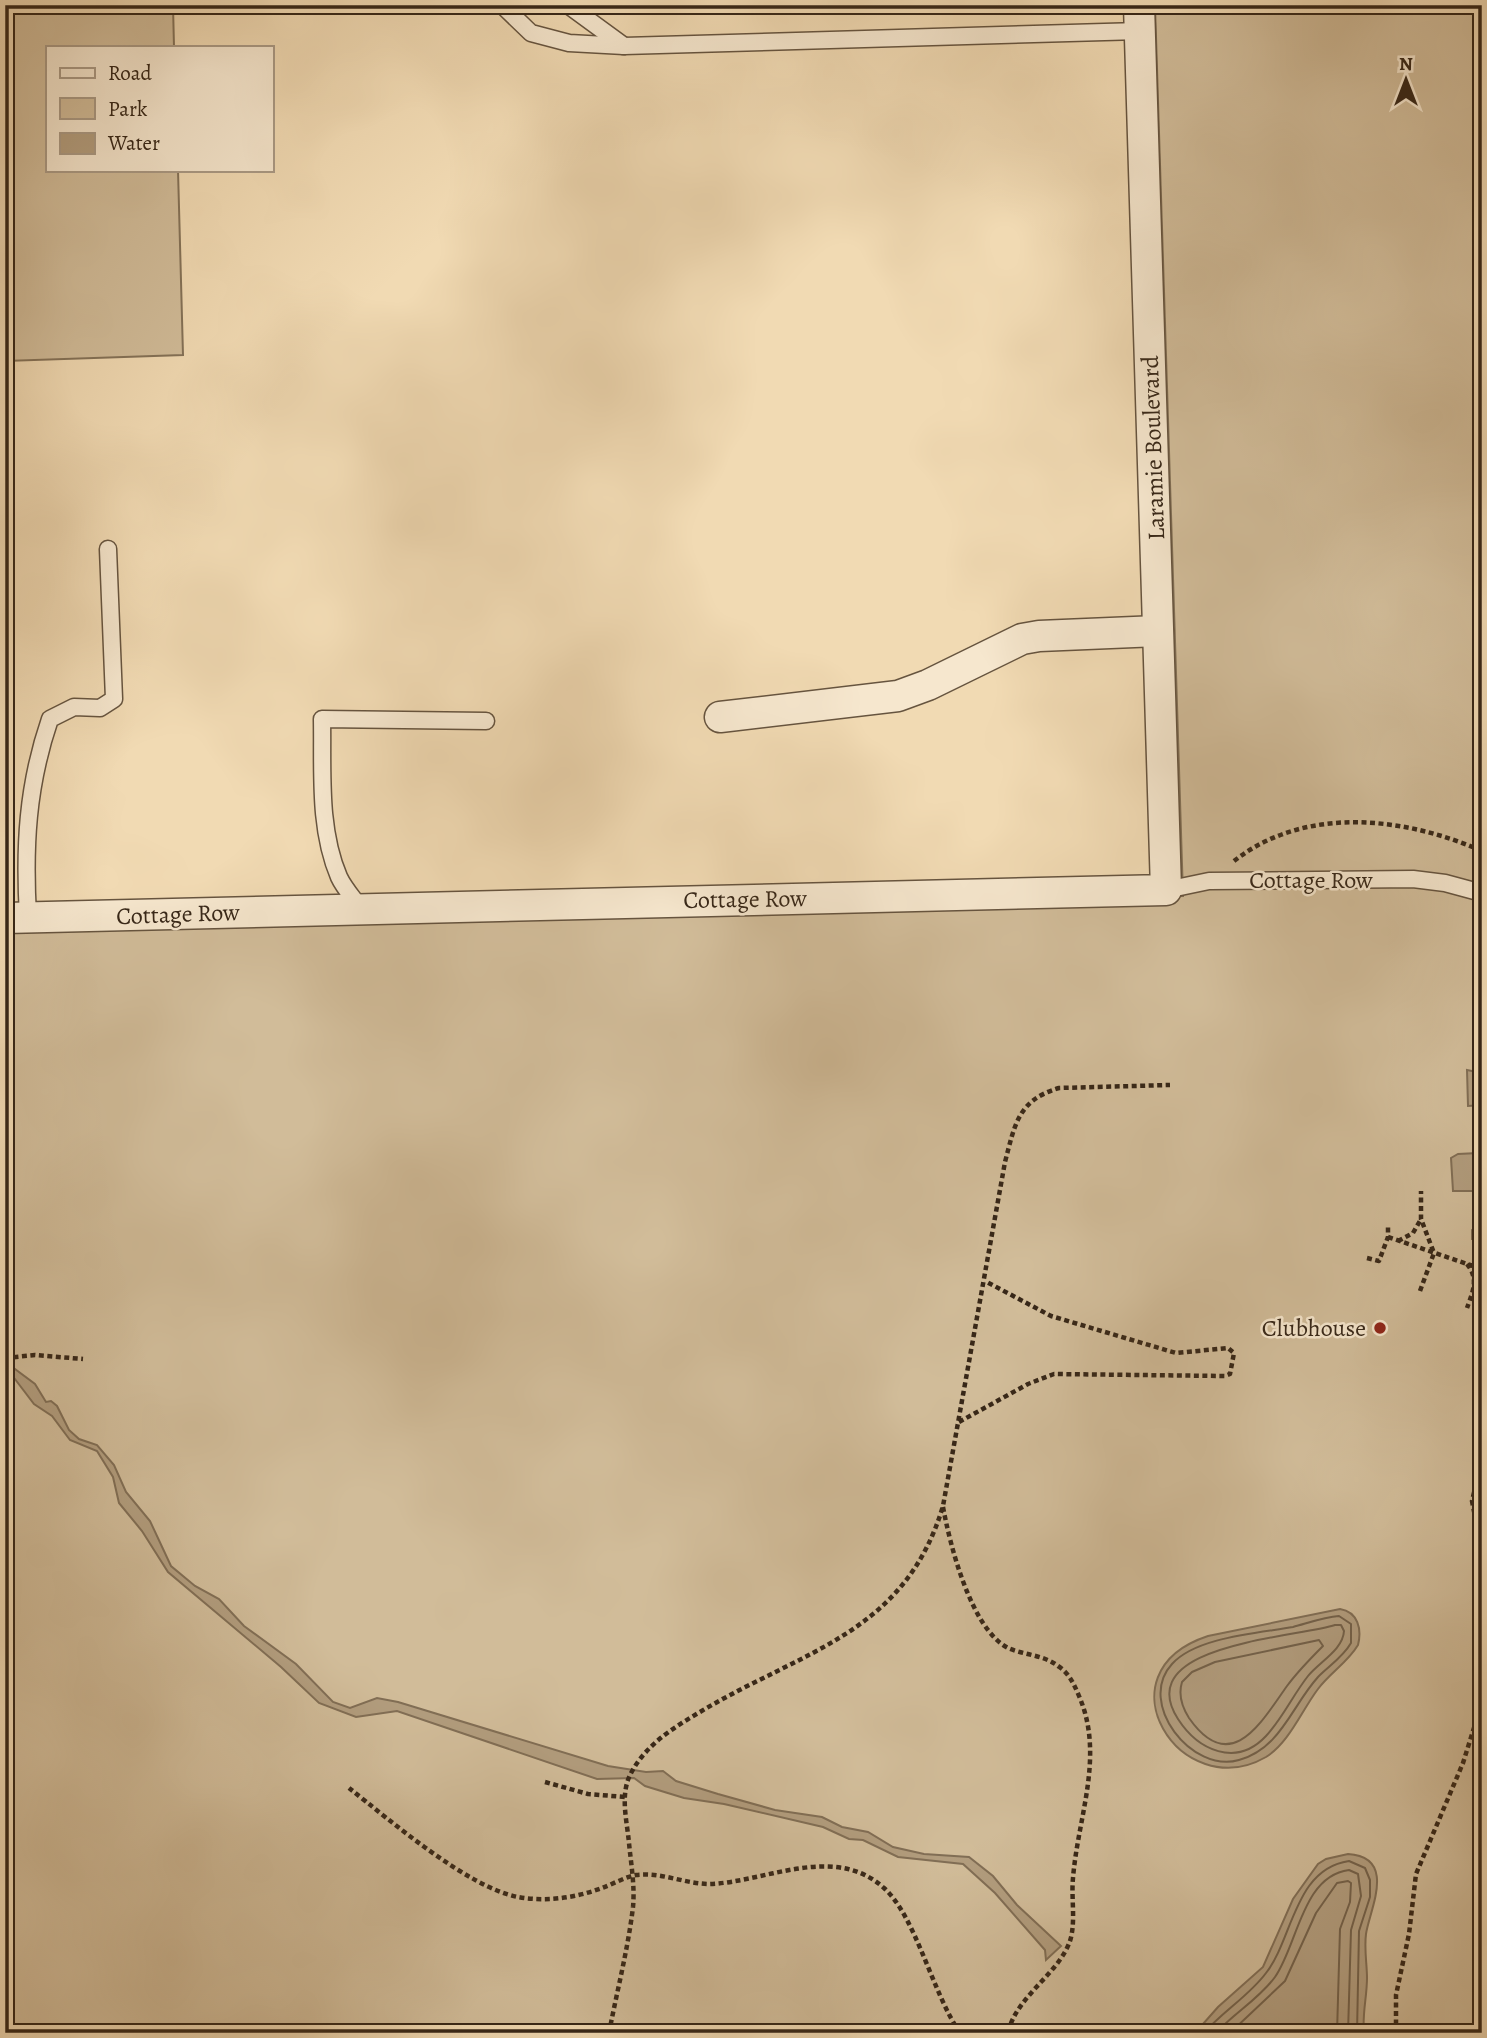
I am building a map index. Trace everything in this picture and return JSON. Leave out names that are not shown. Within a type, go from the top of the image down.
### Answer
[{"type":"street","name":"Laramie Boulevard","points":[[1140,18],[1166,890]]},
{"type":"street","points":[[720,718],[898,696],[928,685],[1022,639],[1158,631]]},
{"type":"street","name":"Cottage Row","points":[[16,918],[1166,890]]},
{"type":"lane","points":[[502,5],[531,33],[569,43],[625,46],[1140,18]]},
{"type":"lane","points":[[568,5],[625,46]]},
{"type":"lane","points":[[16,918],[25,872],[28,812],[35,763],[50,719],[74,706],[100,708],[114,699],[108,549]]},
{"type":"lane","points":[[361,909],[340,879],[331,852],[324,812],[322,719],[486,721]]},
{"type":"lane","name":"Cottage Row","points":[[1166,890],[1209,881],[1413,879],[1445,883],[1482,893]]},
{"type":"path","points":[[1209,881],[1240,857],[1270,840],[1306,827],[1333,822],[1409,827],[1482,851]]},
{"type":"path","points":[[609,2033],[633,1905],[625,1797],[630,1776],[639,1760],[657,1740],[692,1716],[819,1649],[884,1606],[924,1557],[943,1506],[1005,1162],[1017,1120],[1025,1106],[1044,1092],[1059,1088],[1170,1085]]},
{"type":"path","points":[[1420,1291],[1434,1253],[1421,1219],[1421,1191]]},
{"type":"path","points":[[1398,1241],[1413,1233],[1421,1219]]},
{"type":"path","points":[[1367,1258],[1379,1261],[1388,1237],[1388,1227]]},
{"type":"path","points":[[1388,1237],[1482,1269]]},
{"type":"path","points":[[1466,1264],[1473,1271],[1475,1284],[1467,1308]]},
{"type":"path","points":[[959,1423],[1011,1392],[1054,1374],[1225,1376],[1230,1374],[1235,1360],[1234,1353],[1228,1348],[1176,1353],[1061,1320],[1008,1296],[985,1281]]},
{"type":"path","points":[[1475,1284],[1482,1281]]},
{"type":"path","points":[[5,1358],[35,1355],[83,1359]]},
{"type":"path","points":[[1482,1459],[1472,1501],[1482,1553]]},
{"type":"path","points":[[943,1506],[956,1562],[989,1630],[1008,1648],[1056,1664],[1068,1674],[1083,1706],[1090,1732],[1090,1779],[1076,1853],[1069,1943],[1027,1998],[1008,2033]]},
{"type":"path","points":[[1396,2033],[1396,1994],[1409,1934],[1416,1874],[1463,1763],[1482,1702]]},
{"type":"path","points":[[545,1782],[588,1794],[625,1797]]},
{"type":"path","points":[[349,1788],[450,1863],[505,1894],[562,1898],[585,1894],[632,1876],[655,1874],[709,1884],[807,1867],[859,1872],[872,1879],[894,1899],[905,1916],[934,1988],[960,2033]]},
{"type":"green space","points":[[5,5],[173,5],[174,46],[46,46],[46,172],[178,172],[183,355],[5,361]]},
{"type":"green space","points":[[1155,5],[1482,5],[1482,2033],[5,2033],[5,926],[1183,896]]},
{"type":"water","points":[[1467,1070],[1482,1073],[1482,1105],[1468,1106]]},
{"type":"water","points":[[1482,1132],[1482,1238],[1472,1239],[1472,1230],[1480,1225],[1479,1191],[1453,1191],[1451,1158],[1458,1154],[1478,1153],[1477,1134]]},
{"type":"water","points":[[5,1358],[11,1366],[35,1384],[46,1402],[51,1401],[57,1406],[69,1430],[79,1439],[97,1445],[114,1465],[126,1492],[150,1521],[171,1566],[195,1586],[219,1599],[244,1626],[296,1664],[333,1702],[350,1708],[377,1698],[398,1702],[608,1766],[646,1772],[663,1771],[676,1781],[718,1794],[775,1810],[822,1817],[842,1827],[868,1832],[893,1847],[924,1854],[969,1857],[993,1876],[1017,1905],[1061,1946],[1046,1960],[1045,1950],[995,1893],[963,1864],[898,1857],[863,1840],[849,1839],[823,1827],[724,1804],[684,1798],[645,1786],[634,1778],[597,1779],[397,1711],[356,1717],[319,1703],[281,1667],[168,1572],[142,1531],[119,1503],[113,1477],[97,1451],[70,1440],[52,1416],[34,1404],[5,1366]]},
{"type":"water","points":[[1340,1609],[1355,1617],[1359,1633],[1358,1645],[1318,1689],[1282,1743],[1266,1757],[1235,1767],[1205,1764],[1181,1750],[1163,1729],[1155,1703],[1158,1677],[1175,1654],[1208,1636]]},
{"type":"water","points":[[1348,1854],[1363,1857],[1372,1865],[1377,1886],[1365,1940],[1367,1978],[1364,2033],[1195,2033],[1218,2007],[1263,1967],[1293,1899],[1318,1864],[1326,1859]]},
{"type":"place","name":"Clubhouse","points":[[1380,1328]]}]
